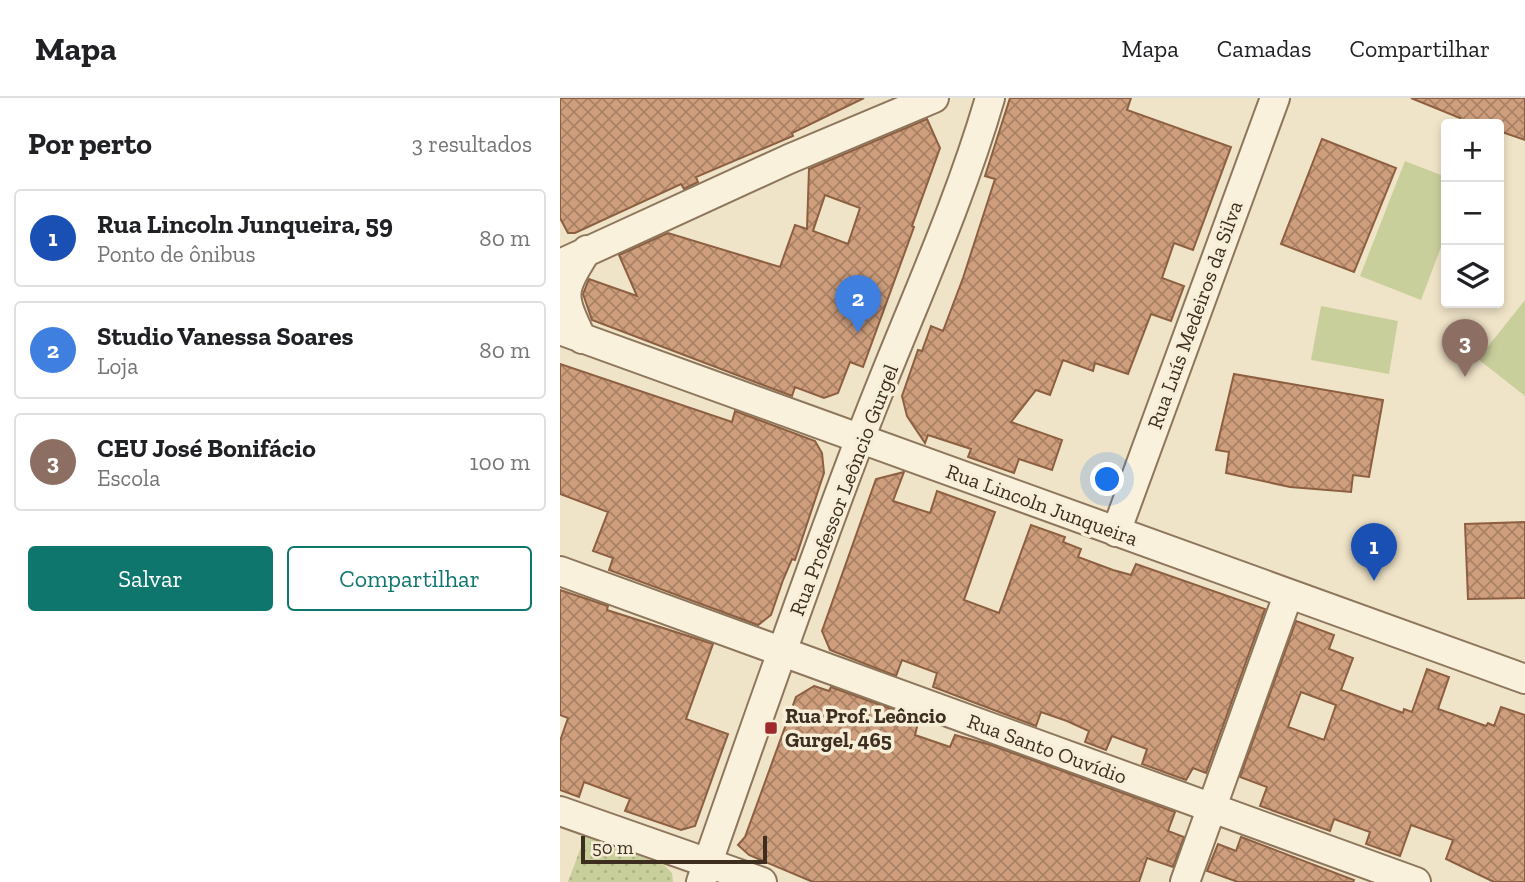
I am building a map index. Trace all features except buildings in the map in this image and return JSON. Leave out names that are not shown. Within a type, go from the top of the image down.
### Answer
[{"type":"street","points":[[560,264],[934,98]]},
{"type":"street","name":"Rua Professor Leôncio Gurgel","points":[[704,872],[860,438],[920,296],[974,153],[990,98]]},
{"type":"street","name":"Rua Luís Medeiros da Silva","points":[[1116,532],[1275,98]]},
{"type":"street","points":[[571,334],[565,305],[566,284],[587,250]]},
{"type":"street","name":"Rua Lincoln Junqueira","points":[[571,334],[1525,679]]},
{"type":"street","name":"Rua Santo Ouvídio","points":[[560,571],[1416,882]]},
{"type":"street","points":[[1185,882],[1288,595]]},
{"type":"street","points":[[560,811],[704,872],[762,882]]},
{"type":"green space","points":[[1405,161],[1441,175],[1441,247],[1421,300],[1360,276]]},
{"type":"green space","points":[[1525,300],[1525,396],[1478,359]]},
{"type":"green space","points":[[1321,306],[1398,321],[1389,374],[1311,360]]},
{"type":"green space","points":[[585,836],[664,865],[672,873],[673,882],[568,882]]},
{"type":"place","name":"Studio Vanessa Soares","points":[[858,333]]},
{"type":"place","name":"CEU José Bonifácio","points":[[1465,377]]},
{"type":"place","name":"Rua Lincoln Junqueira, 59","points":[[1374,581]]},
{"type":"place","name":"Rua Prof. Leôncio Gurgel, 465","points":[[771,728]]}]
